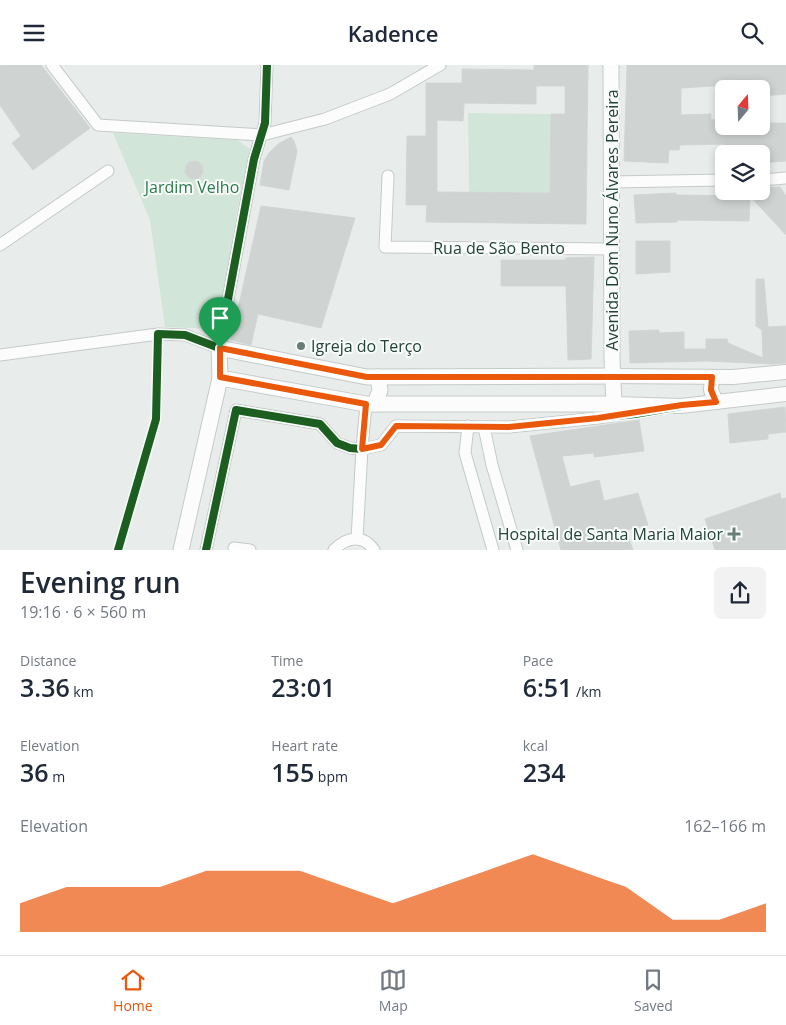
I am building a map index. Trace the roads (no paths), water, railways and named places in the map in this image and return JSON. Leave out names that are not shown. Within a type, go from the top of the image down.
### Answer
[{"type":"main road","name":"Avenida Dom Nuno Álvares Pereira","points":[[611,65],[612,376],[614,404]]},
{"type":"main road","points":[[181,550],[220,377],[220,348],[358,375],[378,377],[612,376]]},
{"type":"main road","points":[[358,375],[353,388],[365,403]]},
{"type":"main road","points":[[220,377],[365,403],[614,404]]},
{"type":"main road","points":[[365,403],[380,390],[378,377]]},
{"type":"street","points":[[52,65],[98,125],[262,135],[325,119],[390,94],[440,65]]},
{"type":"street","points":[[0,355],[158,334],[185,335],[220,348],[254,159],[265,123],[267,65]]},
{"type":"street","points":[[0,245],[108,171]]},
{"type":"street","name":"Rua de São Bento","points":[[388,176],[385,247],[613,249]]},
{"type":"street","points":[[770,179],[786,178]]},
{"type":"street","points":[[611,181],[715,180]]},
{"type":"street","points":[[612,376],[733,377],[786,372]]},
{"type":"street","points":[[712,377],[711,390],[716,402]]},
{"type":"street","points":[[733,377],[736,387],[735,400]]},
{"type":"street","points":[[206,550],[236,410],[320,424],[337,443],[350,448],[362,449],[381,445],[396,426],[509,427],[598,418],[682,405],[786,394]]},
{"type":"street","points":[[357,539],[365,403]]},
{"type":"street","points":[[598,418],[608,412],[614,404],[682,405]]},
{"type":"street","points":[[468,426],[465,453],[493,550]]},
{"type":"street","points":[[484,427],[492,465],[517,550]]},
{"type":"street","points":[[334,550],[340,543],[348,539],[366,542],[374,550]]},
{"type":"street","points":[[234,548],[250,550]]},
{"type":"place","name":"Igreja do Terço","points":[[301,346]]},
{"type":"place","name":"Hospital de Santa Maria Maior","points":[[734,534]]},
{"type":"park label","name":"Jardim Velho","points":[[192,187]]}]
